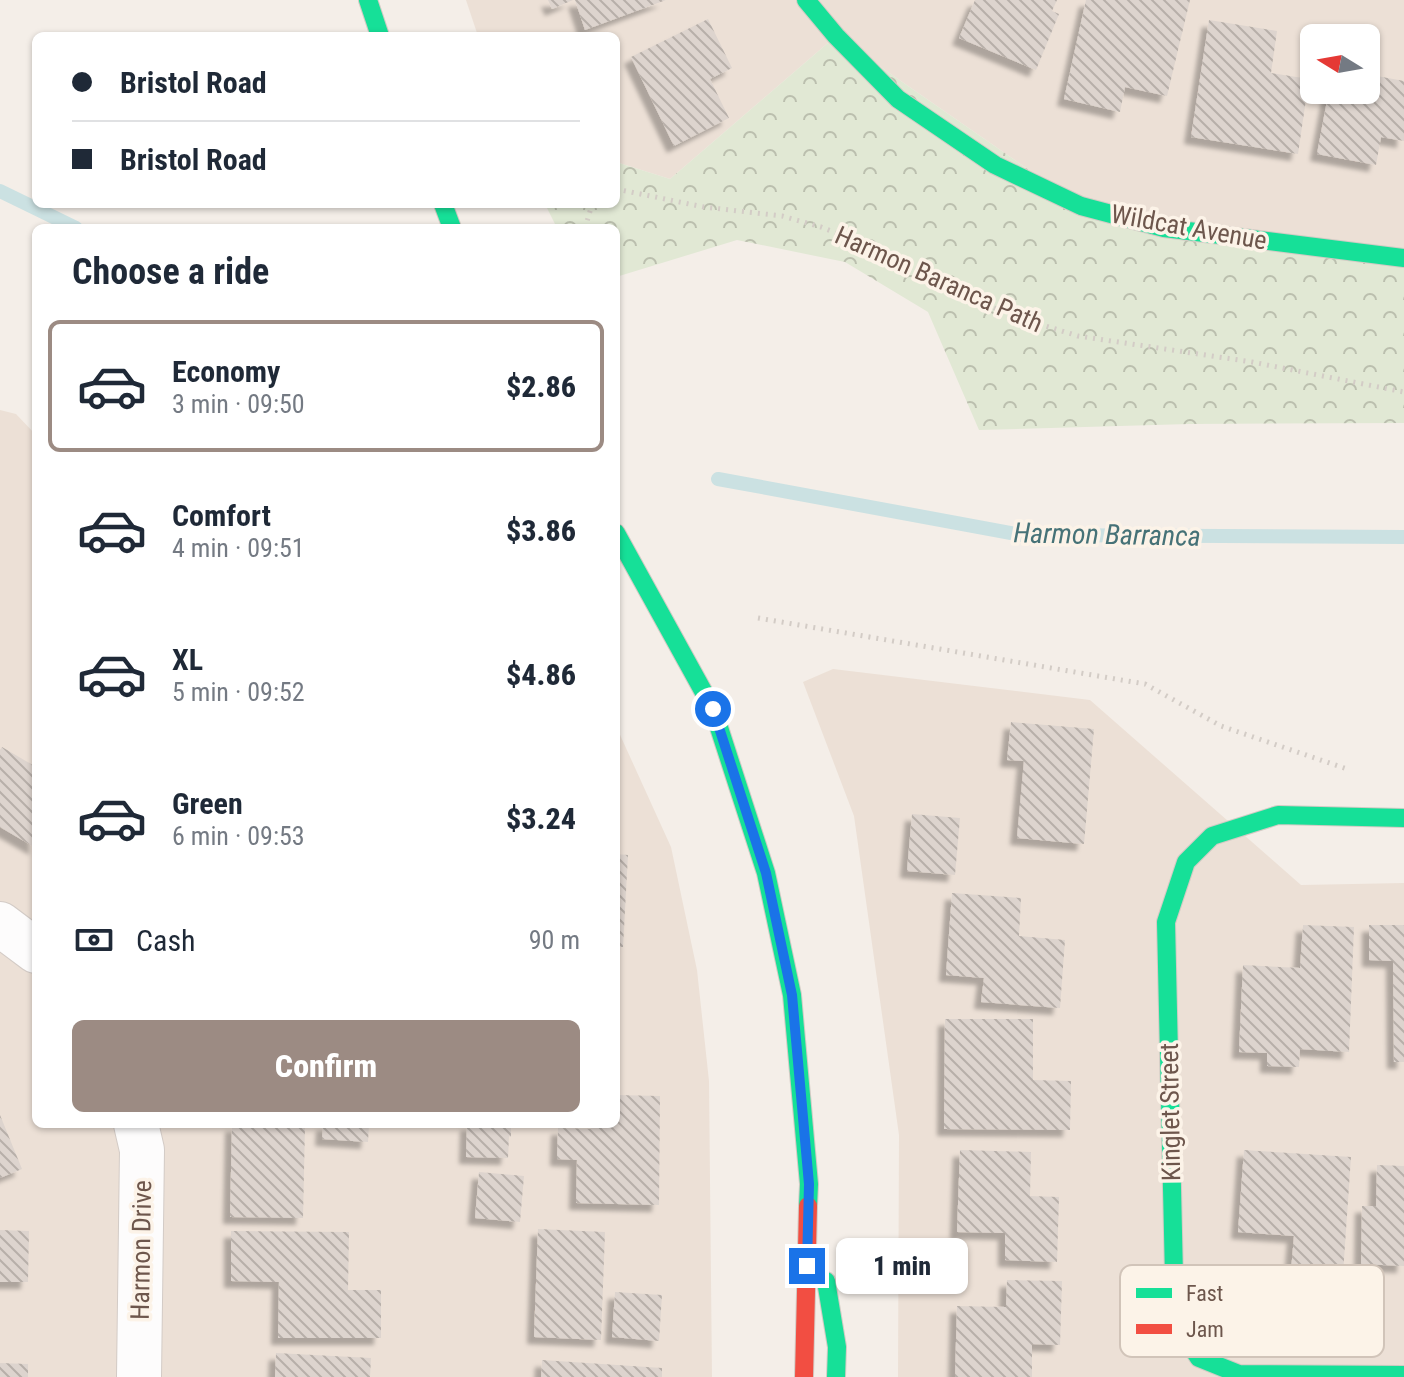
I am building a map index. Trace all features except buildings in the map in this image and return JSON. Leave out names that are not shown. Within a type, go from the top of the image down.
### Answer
[{"type":"street","points":[[368,0],[379,32]]},
{"type":"street","name":"Wildcat Avenue","points":[[806,0],[836,36],[898,99],[995,165],[1081,206],[1164,228],[1404,258]]},
{"type":"street","points":[[620,540],[713,709],[766,873],[792,995],[809,1184],[837,1347],[836,1377]]},
{"type":"street","name":"Kinglet Street","points":[[1174,1265],[1166,922],[1186,862],[1212,836],[1278,815],[1404,818]]},
{"type":"street","points":[[0,924],[32,947]]},
{"type":"street","name":"Harmon Drive","points":[[137,1128],[142,1150],[139,1377]]},
{"type":"street","points":[[804,1377],[809,1184]]},
{"type":"street","name":"Kinglet Street","points":[[1198,1357],[1239,1374],[1404,1375]]},
{"type":"path","name":"Harmon Baranca Path","points":[[620,190],[704,207],[782,216],[821,227],[892,255],[1004,313],[1078,336],[1252,362],[1404,392]]},
{"type":"path","points":[[758,618],[1145,684],[1221,726],[1362,774]]},
{"type":"shaded area","points":[[466,0],[1404,0],[1404,258],[1081,206],[836,36],[670,179],[620,163],[620,32],[477,32]]},
{"type":"shaded area","points":[[0,410],[16,414],[32,431],[32,1128],[620,1128],[620,735],[671,847],[697,970],[709,1081],[712,1377],[0,1377]]},
{"type":"shaded area","points":[[833,669],[1090,700],[1301,885],[1404,883],[1404,1377],[898,1377],[899,1135],[854,816],[803,682]]},
{"type":"green space","points":[[836,36],[1081,206],[1404,258],[1404,423],[1189,424],[979,430],[928,312],[845,262],[737,240],[620,276],[620,224],[555,224],[547,208],[620,208],[620,163],[670,179]]},
{"type":"waterway","name":"Harmon Barranca","points":[[0,191],[32,207]]},
{"type":"waterway","name":"Harmon Barranca","points":[[35,208],[68,224]]},
{"type":"waterway","name":"Harmon Barranca","points":[[718,479],[1022,535],[1404,537]]},
{"type":"traffic: fast","points":[[368,0],[379,32]]},
{"type":"traffic: fast","points":[[806,0],[836,36],[898,99],[995,165],[1081,206],[1164,228],[1404,258]]},
{"type":"traffic: fast","points":[[444,208],[450,224]]},
{"type":"traffic: fast","points":[[620,540],[713,709],[766,873],[792,995],[809,1184],[808,1206]]},
{"type":"traffic: fast","points":[[1174,1265],[1166,922],[1186,862],[1212,836],[1278,815],[1404,818]]},
{"type":"traffic: fast","points":[[826,1281],[837,1347],[836,1377]]},
{"type":"traffic: fast","points":[[1198,1357],[1239,1374],[1404,1375]]},
{"type":"traffic: jam","points":[[804,1377],[808,1206]]},
{"type":"route","points":[[713,709],[766,873],[792,995],[809,1184],[807,1266]]}]
